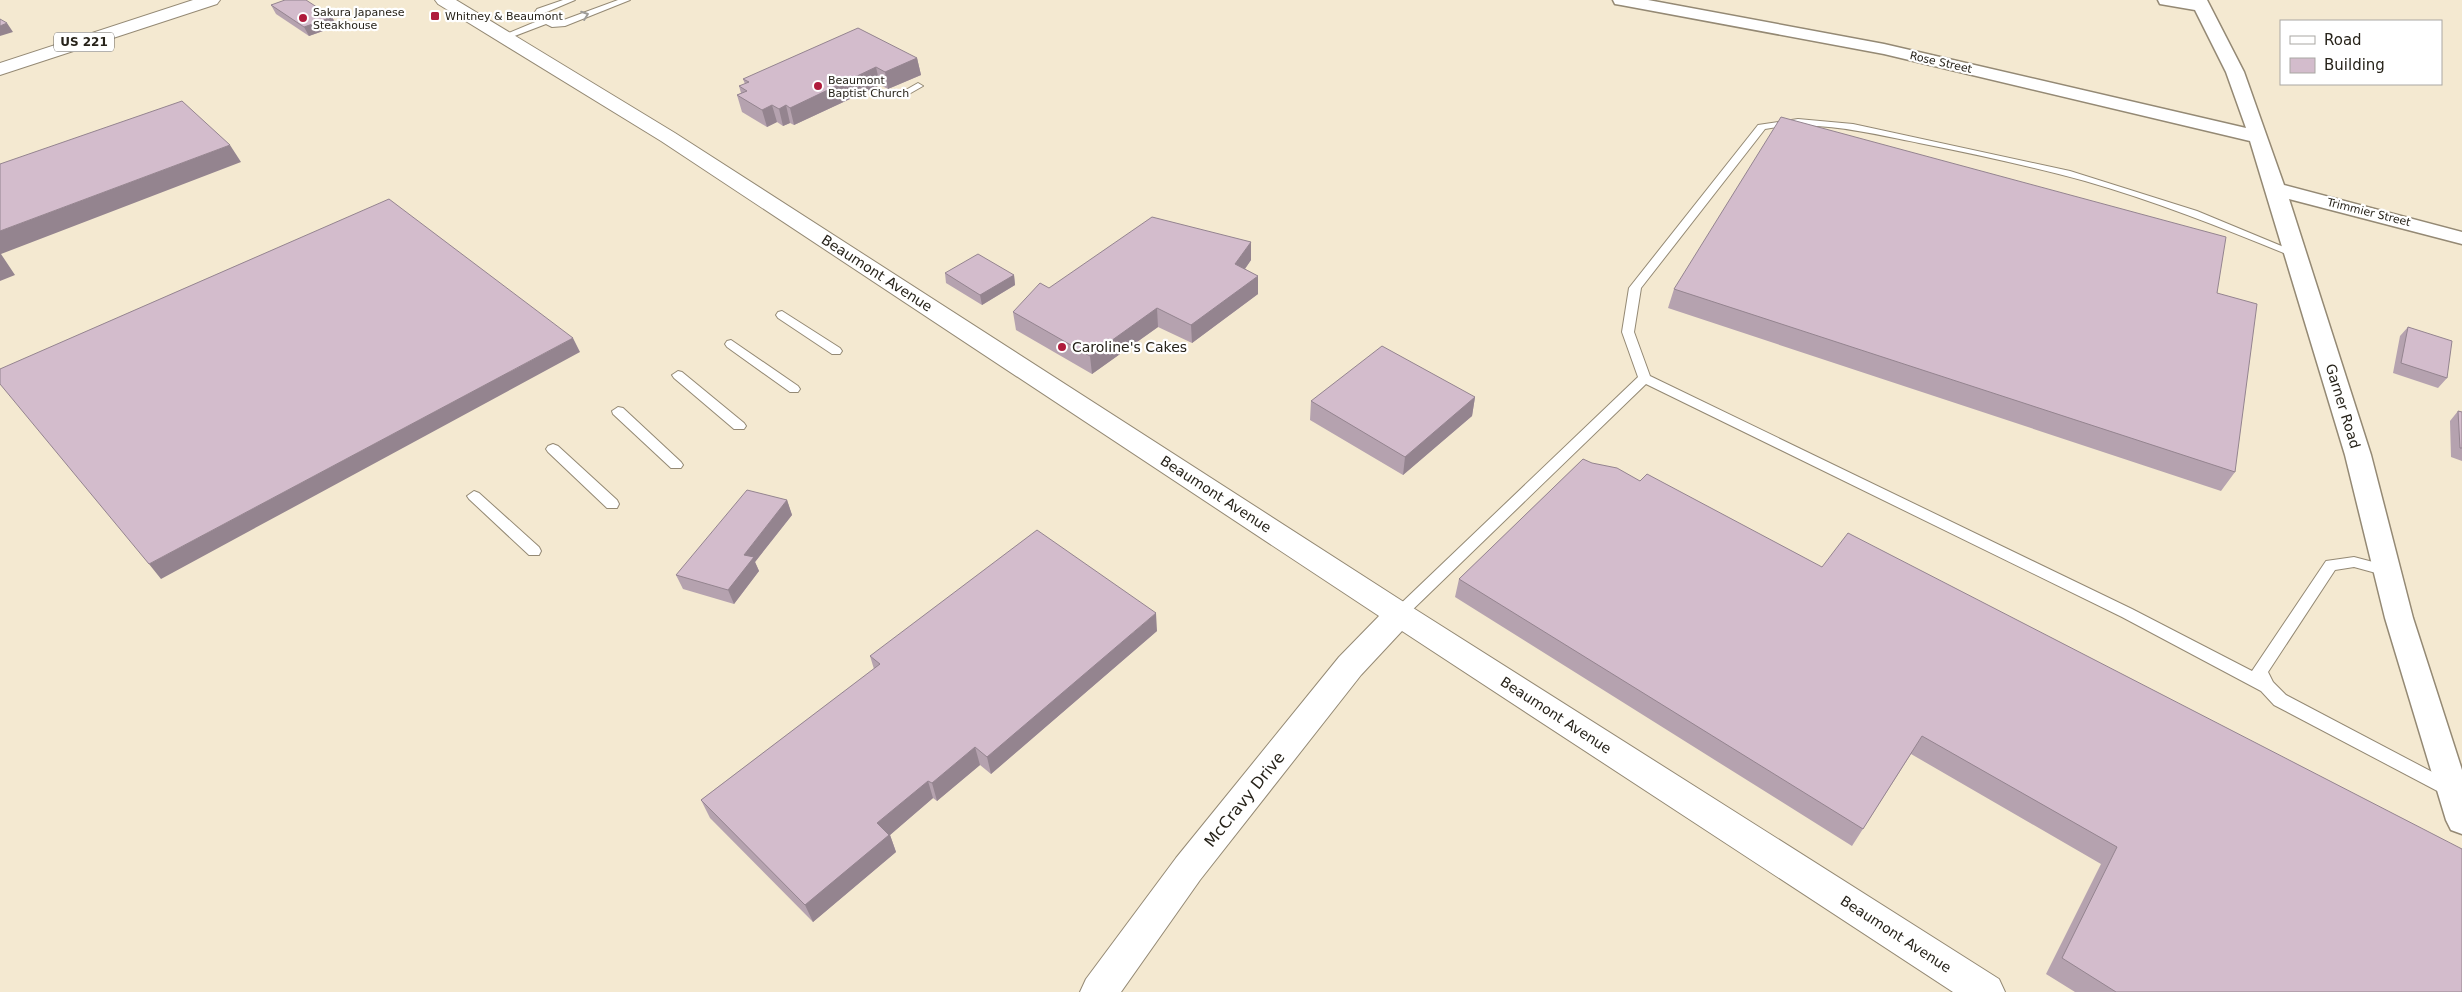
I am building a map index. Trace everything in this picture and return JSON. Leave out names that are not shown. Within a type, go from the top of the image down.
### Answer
[{"type":"street","name":"US 221","points":[[0,69],[189,3],[210,0]]},
{"type":"street","name":"Beaumont Avenue","points":[[444,0],[668,137],[1399,614],[1986,992]]},
{"type":"street","name":"Rose Street","points":[[1621,0],[1723,17],[1902,53],[2259,137]]},
{"type":"street","points":[[2166,0],[2201,3]]},
{"type":"street","name":"Garner Road","points":[[2201,3],[2235,72],[2259,137],[2358,455],[2399,618],[2462,820]]},
{"type":"street","name":"Trimmier Street","points":[[2275,190],[2462,238]]},
{"type":"street","name":"McCravy Drive","points":[[1099,992],[1188,869],[1350,666],[1399,614]]},
{"type":"lane","points":[[571,0],[540,11],[537,15],[544,22],[562,24],[626,0]]},
{"type":"lane","points":[[504,37],[544,22]]},
{"type":"lane","points":[[908,91],[918,86]]},
{"type":"lane","points":[[2267,686],[2127,613],[1645,378],[1628,332],[1635,288],[1762,127],[1778,123],[1825,123],[2000,156],[2099,183],[2224,224],[2295,254]]},
{"type":"lane","points":[[782,315],[836,351]]},
{"type":"lane","points":[[731,344],[794,389]]},
{"type":"lane","points":[[678,375],[739,426]]},
{"type":"lane","points":[[1399,614],[1645,378]]},
{"type":"lane","points":[[618,411],[676,465]]},
{"type":"lane","points":[[553,449],[612,504]]},
{"type":"lane","points":[[474,496],[534,551]]},
{"type":"lane","points":[[2387,571],[2354,562],[2331,565],[2260,672],[2267,686],[2280,700],[2454,792]]},
{"type":"building","points":[[285,0],[306,0],[332,17],[304,27],[271,5]]},
{"type":"building","points":[[0,19],[7,23],[0,26]]},
{"type":"building","points":[[858,28],[917,58],[885,72],[876,67],[790,108],[786,105],[779,109],[772,105],[762,110],[737,95],[747,91],[739,86],[749,82],[743,79]]},
{"type":"building","points":[[182,101],[230,145],[0,231],[0,164]]},
{"type":"building","points":[[1781,117],[2226,237],[2217,293],[2257,304],[2235,472],[1674,289]]},
{"type":"building","points":[[389,199],[573,338],[149,564],[0,384],[0,369]]},
{"type":"building","points":[[1152,217],[1251,242],[1235,264],[1258,276],[1191,325],[1157,308],[1090,356],[1013,312],[1040,283],[1049,288]]},
{"type":"building","points":[[978,254],[1014,275],[980,295],[945,273]]},
{"type":"building","points":[[2408,327],[2452,341],[2447,378],[2401,363]]},
{"type":"building","points":[[1382,346],[1475,397],[1405,457],[1311,401]]},
{"type":"building","points":[[2458,411],[2462,412],[2462,448],[2460,448]]},
{"type":"building","points":[[1583,459],[1592,463],[1617,468],[1640,481],[1647,474],[1822,567],[1848,533],[2462,849],[2462,992],[2116,992],[2062,958],[2117,847],[1922,736],[1863,829],[1459,579]]},
{"type":"building","points":[[747,490],[787,500],[744,555],[754,557],[728,590],[676,575]]},
{"type":"building","points":[[1037,530],[1156,613],[987,757],[975,747],[932,783],[928,781],[877,823],[889,835],[805,905],[701,800],[880,664],[870,656]]},
{"type":"place","name":"Whitney & Beaumont","points":[[435,16]]},
{"type":"place","name":"Sakura Japanese Steakhouse","points":[[303,18]]},
{"type":"place","name":"Beaumont Baptist Church","points":[[818,86]]},
{"type":"place","name":"Caroline's Cakes","points":[[1062,347]]}]
